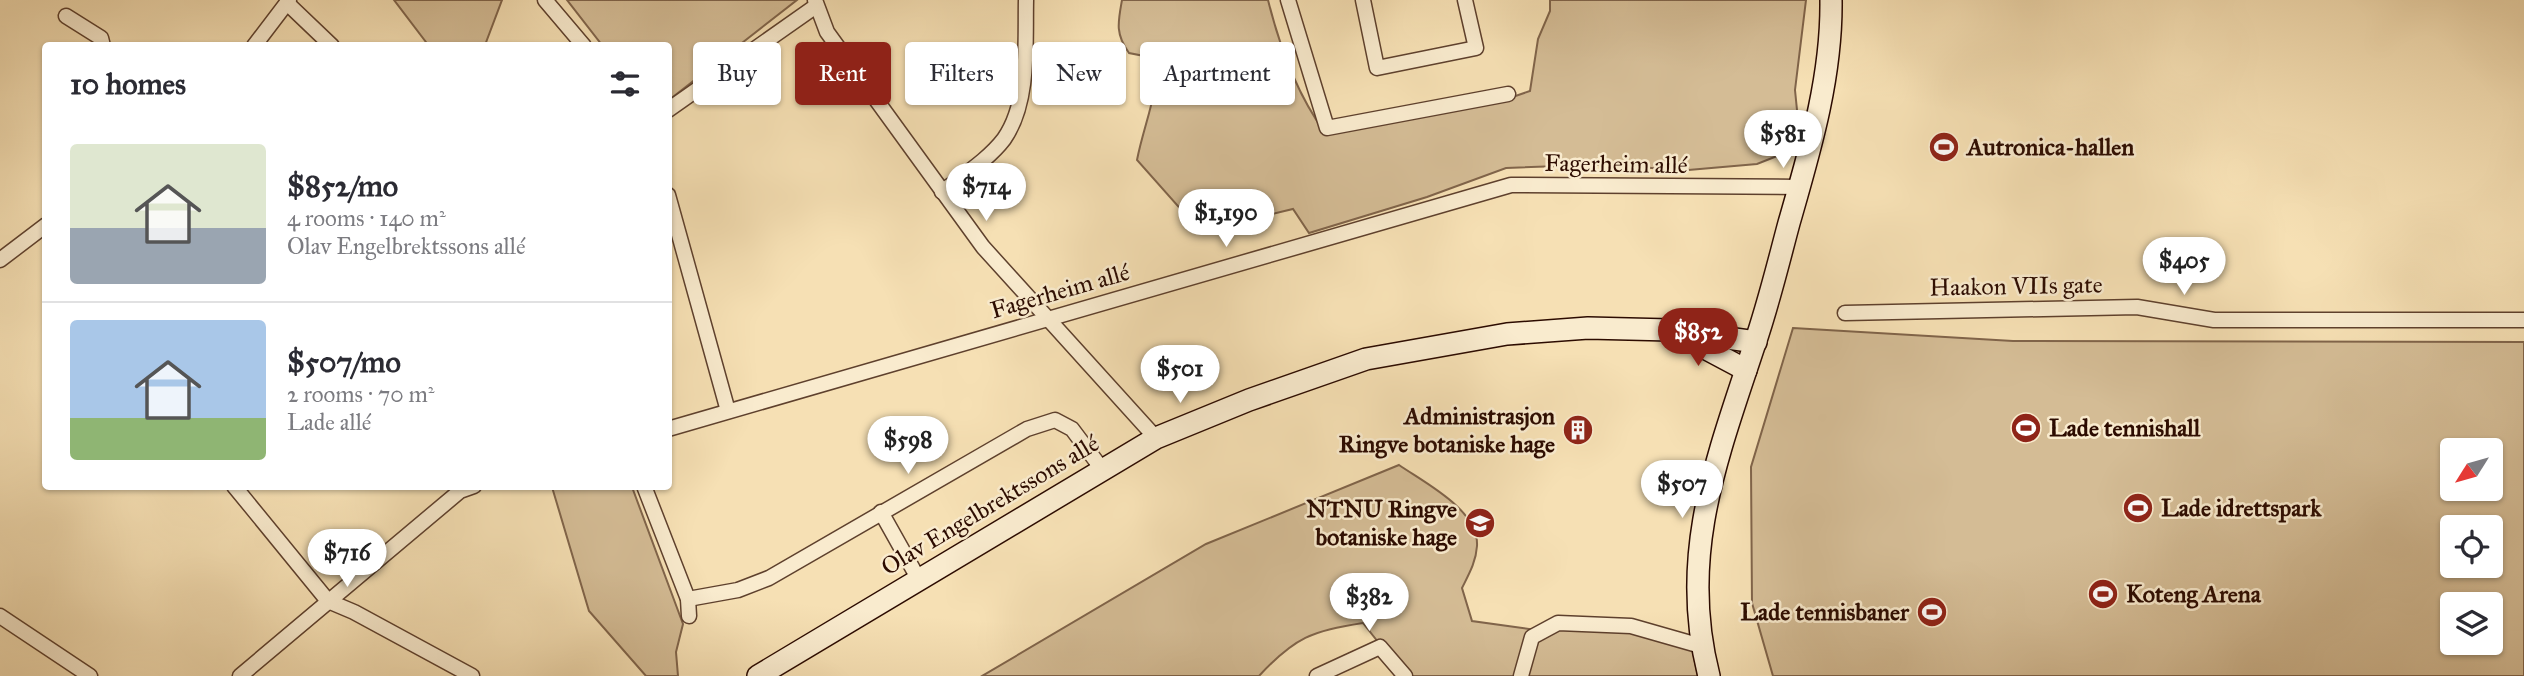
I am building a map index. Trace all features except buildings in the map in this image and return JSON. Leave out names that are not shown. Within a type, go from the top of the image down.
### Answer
[{"type":"street","points":[[545,0],[581,42]]},
{"type":"street","points":[[942,192],[997,147],[1011,124],[1020,101],[1027,0]]},
{"type":"street","points":[[1288,0],[1327,128],[1508,94]]},
{"type":"street","points":[[1363,0],[1377,68],[1476,48],[1465,0]]},
{"type":"street","points":[[1709,676],[1701,646],[1696,564],[1704,514],[1756,342],[1823,95],[1831,0]]},
{"type":"street","points":[[257,42],[288,1],[328,42]]},
{"type":"street","points":[[672,107],[815,3],[827,32],[983,247],[1156,438]]},
{"type":"street","points":[[66,16],[100,38],[102,42]]},
{"type":"street","name":"Fagerheim allé","points":[[672,428],[1511,185],[1800,187]]},
{"type":"street","points":[[672,209],[728,411]]},
{"type":"street","points":[[0,260],[42,228]]},
{"type":"street","name":"Haakon VIIs gate","points":[[1844,313],[2137,307],[2214,320],[2524,320]]},
{"type":"street","name":"Olav Engelbrektssons allé","points":[[758,676],[1156,438],[1249,400],[1366,359],[1507,334],[1588,328],[1670,330],[1756,342]]},
{"type":"street","name":"Olav Engelbrektssons allé","points":[[1670,330],[1746,370]]},
{"type":"street","points":[[688,599],[738,590],[769,578],[1027,429],[1055,419],[1072,429],[1102,469]]},
{"type":"street","points":[[237,490],[328,601],[354,611],[472,676]]},
{"type":"street","points":[[240,676],[461,490]]},
{"type":"street","points":[[646,490],[688,599],[689,616]]},
{"type":"street","points":[[881,512],[918,578]]},
{"type":"street","points":[[0,616],[90,676]]},
{"type":"street","points":[[1521,676],[1532,637],[1558,623],[1631,626],[1701,646]]},
{"type":"street","points":[[1317,676],[1380,647],[1405,676]]},
{"type":"shaded area","points":[[394,0],[502,0],[486,42],[426,42]]},
{"type":"shaded area","points":[[567,0],[797,0],[743,42],[693,42],[693,81],[672,98],[672,42],[600,42]]},
{"type":"shaded area","points":[[1122,0],[1268,0],[1281,42],[1140,42],[1140,55],[1129,53],[1126,42],[1121,40],[1119,15]]},
{"type":"shaded area","points":[[1550,0],[1806,0],[1795,90],[1798,120],[1790,151],[1757,164],[1677,171],[1618,164],[1506,168],[1427,197],[1309,233],[1293,209],[1200,231],[1137,160],[1151,105],[1295,105],[1295,79],[1324,131],[1498,102],[1530,91],[1538,39],[1550,11]]},
{"type":"shaded area","name":"Lade idrettspark","points":[[1793,328],[2013,341],[2524,342],[2524,676],[1773,676],[1752,603],[1751,467]]},
{"type":"shaded area","points":[[1399,465],[1436,489],[1460,509],[1475,533],[1475,557],[1462,588],[1472,621],[1543,631],[1521,676],[1405,676],[1363,623],[1330,629],[1305,638],[1283,652],[1259,676],[982,676],[1206,544]]},
{"type":"shaded area","points":[[553,490],[633,490],[683,624],[676,652],[678,676],[646,676],[589,611]]},
{"type":"shaded area","points":[[1560,628],[1629,630],[1692,648],[1698,676],[1526,676],[1538,641]]},
{"type":"place","name":"Autronica-hallen","points":[[1944,147]]},
{"type":"place","name":"Lade tennishall","points":[[2026,428]]},
{"type":"place","name":"Administrasjon Ringve botaniske hage","points":[[1578,430]]},
{"type":"place","name":"Lade idrettspark","points":[[2138,508]]},
{"type":"place","name":"NTNU Ringve botaniske hage","points":[[1480,523]]},
{"type":"place","name":"Koteng Arena","points":[[2103,594]]},
{"type":"place","name":"Lade tennisbaner","points":[[1932,612]]}]
